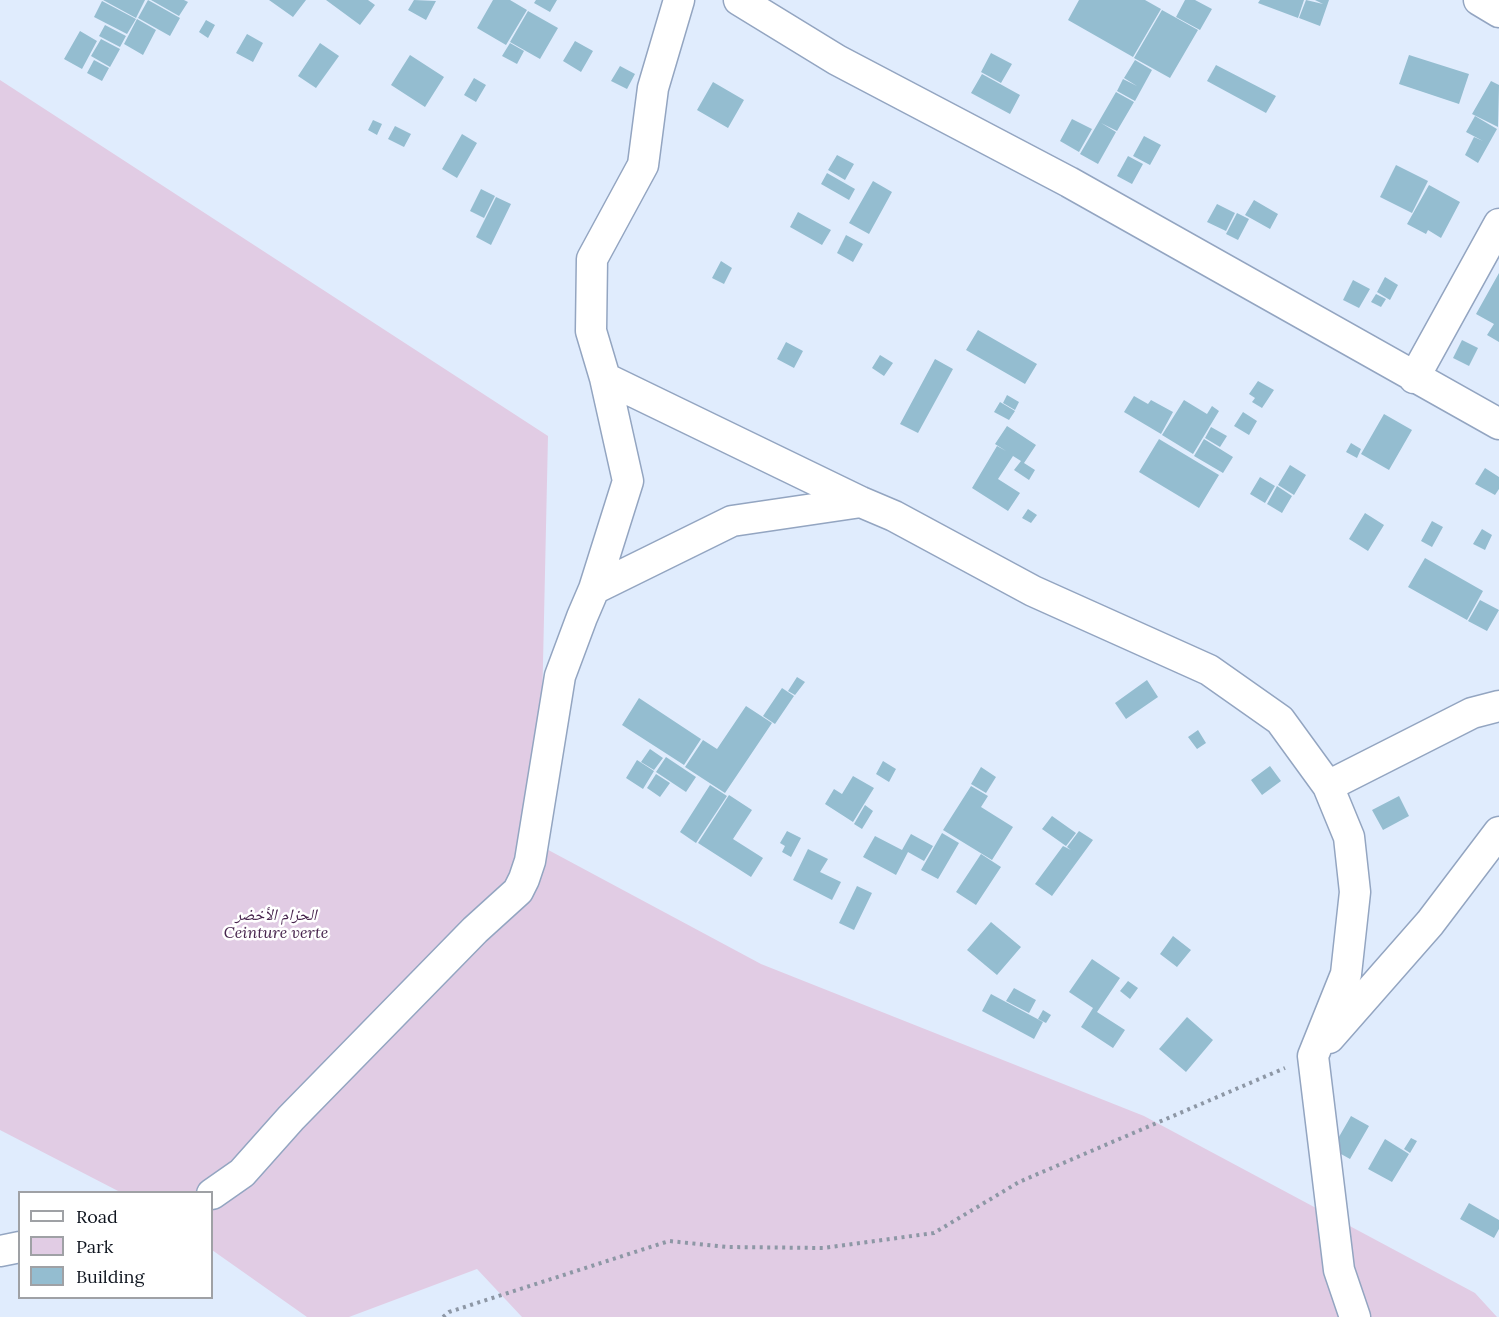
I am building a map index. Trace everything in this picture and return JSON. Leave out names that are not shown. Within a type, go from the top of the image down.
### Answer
[{"type":"street","points":[[213,1193],[242,1173],[291,1118],[450,956],[518,891],[530,861],[560,676],[594,589],[628,481],[605,378],[591,331],[592,258],[642,165],[653,88],[679,0]]},
{"type":"street","points":[[739,0],[837,60],[1069,182],[1499,424]]},
{"type":"street","points":[[1479,0],[1499,12]]},
{"type":"street","points":[[1414,378],[1499,224]]},
{"type":"street","points":[[605,378],[894,516],[1033,591],[1209,670],[1280,720],[1328,786],[1349,837],[1355,892],[1346,974],[1313,1056],[1339,1270],[1355,1317]]},
{"type":"street","points":[[594,589],[732,521],[861,502]]},
{"type":"street","points":[[1328,786],[1472,713],[1499,706]]},
{"type":"street","points":[[1313,1056],[1430,923],[1499,832]]},
{"type":"street","points":[[0,1251],[18,1247]]},
{"type":"path","points":[[443,1317],[449,1312],[669,1241],[728,1247],[823,1248],[934,1233],[1019,1182],[1313,1056]]},
{"type":"green space","name":"الحزام الأخضر Ceinture verte","points":[[0,80],[548,436],[539,845],[761,964],[1144,1116],[1475,1293],[1497,1317],[522,1317],[477,1269],[349,1317],[307,1317],[213,1251],[213,1191],[118,1191],[0,1130]]},
{"type":"building","points":[[103,0],[145,0],[136,18]]},
{"type":"building","points":[[148,0],[180,18],[170,36],[138,18]]},
{"type":"building","points":[[151,0],[184,0],[188,2],[179,16]]},
{"type":"building","points":[[269,0],[306,0],[293,17]]},
{"type":"building","points":[[326,0],[368,0],[375,5],[360,25]]},
{"type":"building","points":[[414,0],[436,1],[426,20],[408,10]]},
{"type":"building","points":[[493,0],[510,0],[527,10],[506,45],[477,28]]},
{"type":"building","points":[[536,0],[557,0],[550,12],[534,3]]},
{"type":"building","points":[[1079,0],[1145,0],[1161,9],[1133,57],[1068,20]]},
{"type":"building","points":[[1185,0],[1195,0],[1212,9],[1200,30],[1176,17]]},
{"type":"building","points":[[1260,0],[1304,0],[1298,18],[1258,3]]},
{"type":"building","points":[[1306,0],[1323,4],[1315,0],[1329,0],[1320,26],[1299,18]]},
{"type":"building","points":[[102,1],[136,19],[127,34],[94,17]]},
{"type":"building","points":[[1162,10],[1198,30],[1170,78],[1134,58]]},
{"type":"building","points":[[528,11],[558,28],[540,59],[510,42]]},
{"type":"building","points":[[137,19],[156,30],[143,55],[124,44]]},
{"type":"building","points":[[206,20],[215,25],[208,38],[199,32]]},
{"type":"building","points":[[105,25],[126,36],[120,47],[99,36]]},
{"type":"building","points":[[80,31],[97,41],[82,69],[64,59]]},
{"type":"building","points":[[247,34],[263,43],[253,62],[236,53]]},
{"type":"building","points":[[101,39],[120,49],[110,67],[91,56]]},
{"type":"building","points":[[575,41],[593,51],[581,72],[563,61]]},
{"type":"building","points":[[320,43],[339,56],[316,88],[298,76]]},
{"type":"building","points":[[510,43],[524,51],[517,64],[502,56]]},
{"type":"building","points":[[991,53],[1012,64],[1001,83],[981,72]]},
{"type":"building","points":[[410,55],[444,77],[425,107],[391,85]]},
{"type":"building","points":[[1409,55],[1469,74],[1459,104],[1399,84]]},
{"type":"building","points":[[94,60],[109,68],[102,81],[87,73]]},
{"type":"building","points":[[1135,60],[1152,70],[1135,101],[1117,91],[1123,79],[1137,86],[1124,78]]},
{"type":"building","points":[[1216,65],[1276,96],[1266,113],[1207,81]]},
{"type":"building","points":[[620,66],[635,74],[627,89],[611,81]]},
{"type":"building","points":[[982,74],[1020,95],[1010,114],[971,93]]},
{"type":"building","points":[[474,78],[486,85],[476,102],[464,95]]},
{"type":"building","points":[[1491,81],[1499,85],[1498,127],[1472,114]]},
{"type":"building","points":[[713,82],[744,100],[728,128],[697,110]]},
{"type":"building","points":[[1116,92],[1134,102],[1117,131],[1101,123],[1116,132],[1098,164],[1080,154]]},
{"type":"building","points":[[1475,116],[1497,129],[1478,163],[1465,155],[1474,137],[1483,141],[1466,132]]},
{"type":"building","points":[[1072,119],[1092,129],[1079,152],[1060,141]]},
{"type":"building","points":[[373,120],[382,124],[377,135],[368,130]]},
{"type":"building","points":[[395,126],[411,134],[404,147],[388,139]]},
{"type":"building","points":[[462,134],[477,143],[457,178],[442,169]]},
{"type":"building","points":[[1144,136],[1161,145],[1150,165],[1133,156]]},
{"type":"building","points":[[837,155],[854,164],[845,180],[828,170]]},
{"type":"building","points":[[1128,156],[1143,164],[1132,184],[1117,176]]},
{"type":"building","points":[[1396,165],[1428,181],[1412,213],[1380,197]]},
{"type":"building","points":[[827,173],[855,189],[849,200],[821,184]]},
{"type":"building","points":[[873,181],[892,192],[869,234],[849,223]]},
{"type":"building","points":[[1429,185],[1460,202],[1441,238],[1428,230],[1426,234],[1407,224]]},
{"type":"building","points":[[481,189],[495,196],[484,218],[470,211]]},
{"type":"building","points":[[496,197],[511,204],[491,245],[476,237]]},
{"type":"building","points":[[1254,200],[1278,214],[1270,229],[1245,215]]},
{"type":"building","points":[[1217,204],[1235,213],[1226,231],[1207,222]]},
{"type":"building","points":[[798,212],[831,230],[822,245],[790,227]]},
{"type":"building","points":[[1237,213],[1249,219],[1238,240],[1226,234]]},
{"type":"building","points":[[846,235],[863,244],[853,262],[837,253]]},
{"type":"building","points":[[721,261],[732,268],[724,284],[712,278]]},
{"type":"building","points":[[1499,273],[1499,342],[1487,335],[1494,324],[1476,314]]},
{"type":"building","points":[[1385,277],[1398,285],[1390,300],[1377,292]]},
{"type":"building","points":[[1353,280],[1370,289],[1359,308],[1343,300]]},
{"type":"building","points":[[1376,294],[1386,299],[1381,307],[1371,302]]},
{"type":"building","points":[[978,330],[1037,364],[1025,384],[966,350]]},
{"type":"building","points":[[1462,340],[1478,348],[1469,366],[1453,358]]},
{"type":"building","points":[[786,342],[803,351],[794,368],[777,359]]},
{"type":"building","points":[[880,355],[893,363],[884,376],[872,368]]},
{"type":"building","points":[[935,359],[953,369],[918,433],[900,424]]},
{"type":"building","points":[[1258,381],[1274,390],[1262,408],[1252,402],[1255,398],[1249,394]]},
{"type":"building","points":[[1007,395],[1019,402],[1015,410],[1003,403]]},
{"type":"building","points":[[1134,396],[1148,404],[1151,400],[1173,412],[1161,434],[1124,412]]},
{"type":"building","points":[[1184,400],[1207,414],[1212,406],[1219,411],[1193,454],[1162,435]]},
{"type":"building","points":[[1000,402],[1015,411],[1009,420],[994,412]]},
{"type":"building","points":[[1243,412],[1257,421],[1249,435],[1234,426]]},
{"type":"building","points":[[1384,414],[1412,430],[1389,470],[1361,454]]},
{"type":"building","points":[[1007,426],[1036,445],[1024,463],[1035,470],[1029,480],[1014,470],[1021,461],[1013,456],[998,479],[1020,493],[1008,511],[972,488],[997,446],[1006,451],[995,444]]},
{"type":"building","points":[[1211,427],[1227,436],[1220,447],[1205,438]]},
{"type":"building","points":[[1159,439],[1219,475],[1199,508],[1139,472]]},
{"type":"building","points":[[1204,439],[1233,457],[1223,473],[1194,456]]},
{"type":"building","points":[[1351,443],[1361,449],[1357,458],[1346,452]]},
{"type":"building","points":[[1290,465],[1306,475],[1294,495],[1278,485]]},
{"type":"building","points":[[1485,468],[1499,477],[1499,489],[1495,495],[1475,484]]},
{"type":"building","points":[[1260,477],[1275,486],[1265,503],[1250,494]]},
{"type":"building","points":[[1277,486],[1292,496],[1282,513],[1267,504]]},
{"type":"building","points":[[1028,509],[1037,515],[1031,523],[1022,518]]},
{"type":"building","points":[[1365,513],[1384,525],[1368,551],[1349,539]]},
{"type":"building","points":[[1432,521],[1443,527],[1432,547],[1421,541]]},
{"type":"building","points":[[1482,529],[1492,535],[1485,550],[1473,544]]},
{"type":"building","points":[[1425,558],[1483,591],[1467,620],[1408,587]]},
{"type":"building","points":[[1480,600],[1499,610],[1487,631],[1468,621]]},
{"type":"building","points":[[797,677],[805,682],[795,695],[788,691]]},
{"type":"building","points":[[1147,680],[1158,697],[1126,719],[1115,703]]},
{"type":"building","points":[[782,688],[794,696],[775,724],[763,716]]},
{"type":"building","points":[[639,698],[701,739],[684,765],[622,725]]},
{"type":"building","points":[[746,706],[772,723],[725,793],[685,767],[703,740],[717,749]]},
{"type":"building","points":[[1198,730],[1206,743],[1197,749],[1188,737]]},
{"type":"building","points":[[650,749],[663,758],[654,770],[641,762]]},
{"type":"building","points":[[666,757],[696,777],[686,792],[656,772]]},
{"type":"building","points":[[637,760],[654,771],[643,789],[626,778]]},
{"type":"building","points":[[883,761],[896,769],[889,782],[876,774]]},
{"type":"building","points":[[1270,766],[1281,781],[1262,795],[1251,780]]},
{"type":"building","points":[[981,767],[996,777],[986,793],[971,784]]},
{"type":"building","points":[[656,774],[670,783],[660,797],[647,788]]},
{"type":"building","points":[[853,776],[874,788],[853,822],[825,804],[834,789],[842,794]]},
{"type":"building","points":[[710,785],[727,796],[696,843],[680,832]]},
{"type":"building","points":[[971,786],[988,796],[981,807],[1013,827],[992,860],[943,830]]},
{"type":"building","points":[[729,795],[752,810],[733,839],[763,858],[751,877],[698,843]]},
{"type":"building","points":[[1399,796],[1409,816],[1383,830],[1372,810]]},
{"type":"building","points":[[865,805],[873,811],[862,829],[854,824]]},
{"type":"building","points":[[1052,816],[1076,833],[1066,846],[1042,829]]},
{"type":"building","points":[[787,831],[801,838],[791,857],[782,852],[785,846],[780,843]]},
{"type":"building","points":[[1079,831],[1093,840],[1052,896],[1035,884],[1063,846],[1071,850],[1067,847]]},
{"type":"building","points":[[942,833],[959,843],[938,879],[921,870]]},
{"type":"building","points":[[911,834],[933,846],[924,861],[908,852],[896,875],[863,857],[875,836],[902,850]]},
{"type":"building","points":[[808,849],[828,859],[820,872],[841,882],[832,900],[793,880]]},
{"type":"building","points":[[981,854],[1001,867],[976,905],[956,892]]},
{"type":"building","points":[[857,886],[872,893],[854,930],[839,923]]},
{"type":"building","points":[[991,922],[1021,947],[997,975],[967,950]]},
{"type":"building","points":[[1173,936],[1191,950],[1177,967],[1160,954]]},
{"type":"building","points":[[1092,959],[1120,978],[1097,1012],[1125,1030],[1113,1048],[1081,1027],[1093,1008],[1069,992]]},
{"type":"building","points":[[1128,981],[1138,988],[1130,999],[1120,991]]},
{"type":"building","points":[[1014,988],[1036,1000],[1029,1013],[1006,1001]]},
{"type":"building","points":[[991,994],[1043,1022],[1034,1039],[982,1011]]},
{"type":"building","points":[[1043,1010],[1051,1015],[1046,1023],[1038,1019]]},
{"type":"building","points":[[1187,1017],[1213,1040],[1186,1072],[1159,1049]]},
{"type":"building","points":[[1351,1116],[1369,1126],[1350,1159],[1332,1149]]},
{"type":"building","points":[[1411,1138],[1417,1141],[1410,1153],[1404,1149]]},
{"type":"building","points":[[1385,1139],[1409,1154],[1392,1182],[1368,1169]]},
{"type":"building","points":[[1469,1203],[1499,1220],[1499,1229],[1494,1238],[1460,1219]]}]
